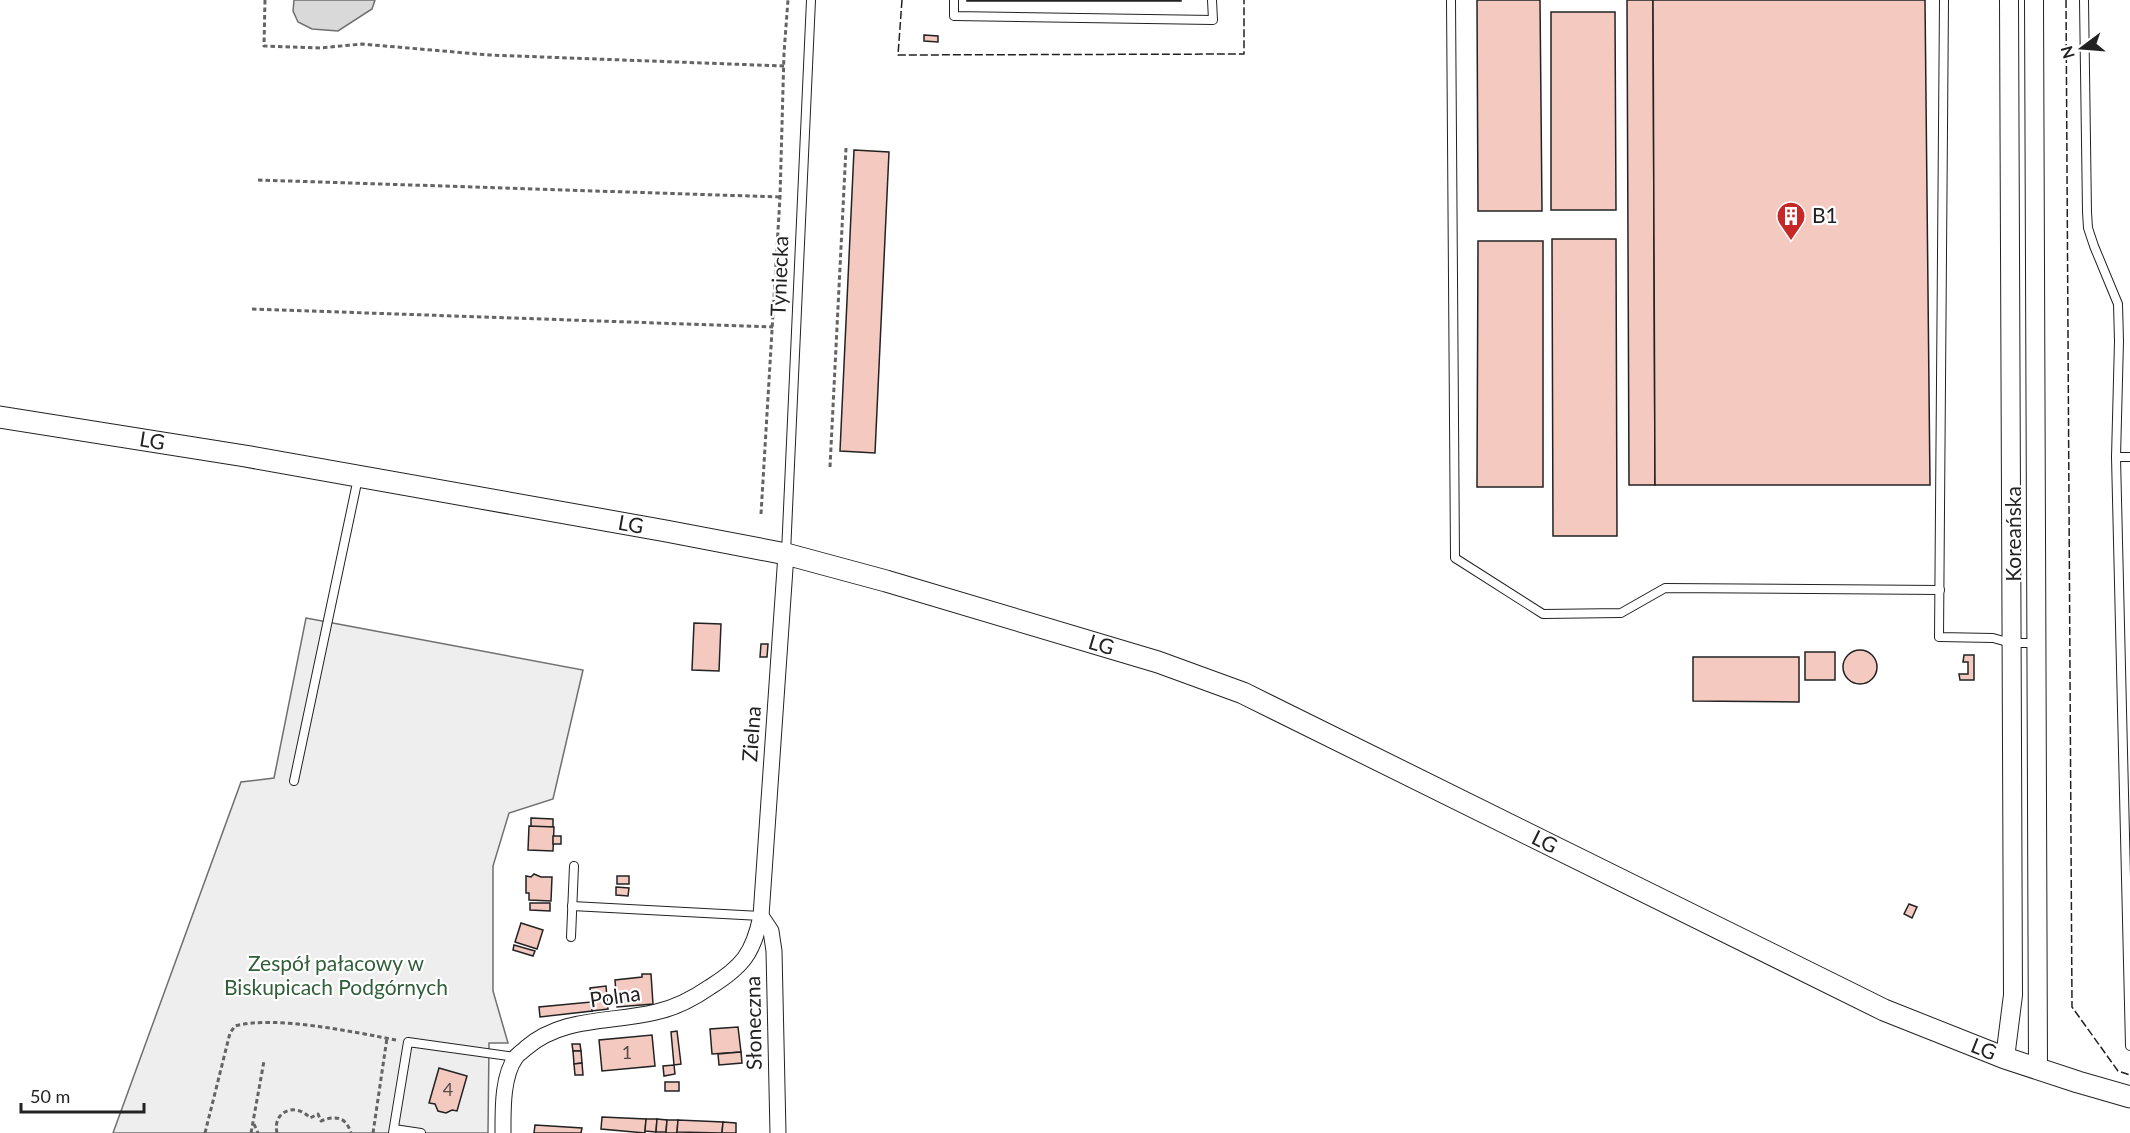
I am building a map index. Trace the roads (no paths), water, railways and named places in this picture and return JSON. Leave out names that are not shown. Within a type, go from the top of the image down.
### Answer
[{"type":"main road","name":"LG","points":[[0,417],[641,526],[786,554],[1158,662],[1243,693],[1884,1010],[2005,1058],[2130,1096]]},
{"type":"street","name":"Koreańska","points":[[2005,1058],[2013,995],[2009,0]]},
{"type":"street","name":"Koreańska","points":[[2034,0],[2037,1068]]},
{"type":"street","name":"Zielna","points":[[761,916],[786,554]]},
{"type":"street","name":"Polna","points":[[515,1057],[534,1041],[559,1029],[590,1020],[655,1013],[700,994],[730,975],[741,964],[750,952],[757,936],[761,916]]},
{"type":"street","name":"Słoneczna","points":[[761,916],[771,931],[774,951],[778,1133]]},
{"type":"street","points":[[503,1133],[503,1103],[507,1080],[515,1057]]},
{"type":"lane","name":"Tyniecka","points":[[786,554],[811,0]]},
{"type":"lane","points":[[954,0],[954,16],[1213,20],[1212,0]]},
{"type":"lane","points":[[1451,0],[1455,558],[1543,614],[1621,613],[1665,588],[1940,590]]},
{"type":"lane","points":[[1944,0],[1939,637],[1993,638],[2011,643],[2037,643]]},
{"type":"lane","points":[[2084,0],[2086,212],[2094,246],[2118,304],[2120,341],[2116,457],[2130,1046]]},
{"type":"lane","points":[[2116,457],[2130,457]]},
{"type":"lane","points":[[294,782],[359,477]]},
{"type":"lane","points":[[571,937],[574,866]]},
{"type":"lane","points":[[572,906],[761,916]]},
{"type":"lane","points":[[421,1133],[394,1131],[408,1042],[515,1057]]},
{"type":"place","name":"B1","points":[[1791,242]]},
{"type":"park label","name":"Zespół pałacowy w Biskupicach Podgórnych","points":[[336,976]]}]
